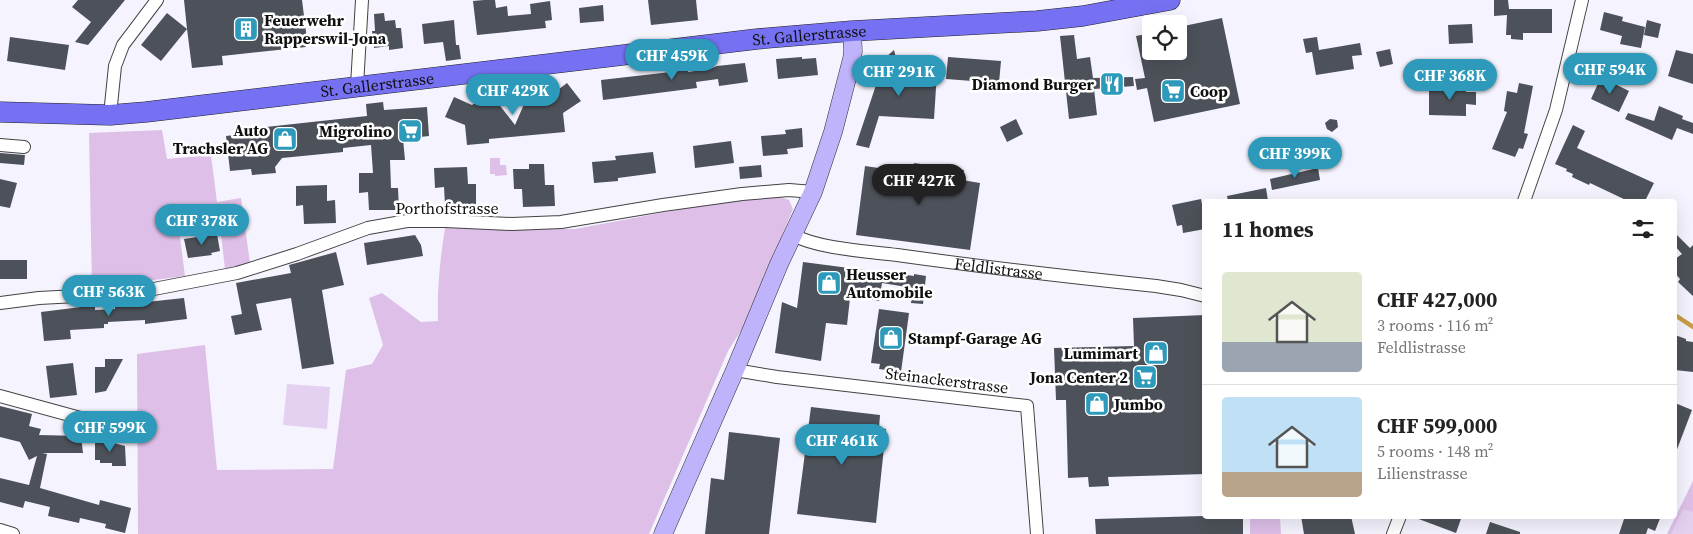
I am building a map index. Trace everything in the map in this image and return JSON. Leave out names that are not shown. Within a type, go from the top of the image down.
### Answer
[{"type":"main road","name":"St. Gallerstrasse","points":[[0,112],[110,115],[640,52],[852,31],[1037,21],[1083,16],[1170,0]]},
{"type":"street","points":[[110,115],[115,66],[123,45],[157,0]]},
{"type":"street","points":[[357,86],[362,0]]},
{"type":"street","points":[[1525,199],[1556,110],[1582,0]]},
{"type":"street","points":[[663,534],[779,264],[813,192],[833,132],[852,59],[852,31]]},
{"type":"street","points":[[0,145],[24,147]]},
{"type":"street","name":"Porthofstrasse","points":[[0,303],[39,298],[133,293],[237,273],[297,254],[368,228],[407,222],[445,221],[512,224],[561,222],[742,194],[789,190],[813,192]]},
{"type":"street","name":"Feldlistrasse","points":[[793,235],[802,240],[826,246],[952,263],[1156,286],[1202,295]]},
{"type":"street","name":"Steinackerstrasse","points":[[735,370],[777,377],[1027,406],[1037,534]]},
{"type":"street","points":[[0,396],[128,431]]},
{"type":"street","points":[[1394,534],[1399,519]]},
{"type":"street","points":[[0,530],[13,534]]},
{"type":"shaded area","points":[[162,130],[167,159],[211,155],[217,202],[241,198],[250,263],[225,269],[220,226],[179,230],[185,276],[92,288],[89,133]]},
{"type":"shaded area","points":[[490,158],[500,158],[500,165],[506,165],[507,175],[495,176],[495,174],[490,174]]},
{"type":"shaded area","points":[[778,196],[789,200],[793,209],[746,323],[728,351],[649,534],[138,534],[137,354],[205,345],[217,470],[333,469],[346,370],[372,364],[383,345],[369,298],[382,293],[421,322],[438,321],[439,274],[445,228],[575,229],[719,202]]},
{"type":"shaded area","points":[[287,384],[330,387],[327,429],[283,425]]},
{"type":"shaded area","points":[[1693,481],[1693,534],[1667,534],[1674,519],[1677,519],[1677,514]]},
{"type":"shaded area","points":[[1683,509],[1693,512],[1693,534],[1671,534]]},
{"type":"shaded area","points":[[1250,519],[1280,519],[1281,534],[1250,534]]},
{"type":"building","points":[[78,0],[125,0],[88,45],[75,42],[91,22],[72,7]]},
{"type":"building","name":"Feuerwehr Rapperswil-Jona","points":[[184,0],[302,0],[307,40],[305,40],[306,47],[222,56],[223,65],[192,68]]},
{"type":"building","points":[[495,0],[496,8],[507,6],[508,16],[531,14],[530,4],[550,1],[552,20],[545,21],[546,28],[477,35],[473,1]]},
{"type":"building","points":[[648,0],[696,0],[698,20],[651,25]]},
{"type":"building","points":[[1494,0],[1508,0],[1509,9],[1552,9],[1552,33],[1523,33],[1523,40],[1511,39],[1511,35],[1506,35],[1507,15],[1494,16]]},
{"type":"building","points":[[603,5],[604,21],[580,23],[579,8]]},
{"type":"building","points":[[1604,12],[1623,17],[1622,21],[1645,27],[1641,48],[1620,44],[1622,36],[1600,30]]},
{"type":"building","points":[[167,13],[187,29],[161,61],[141,45]]},
{"type":"building","points":[[384,13],[385,21],[395,20],[396,28],[401,28],[403,48],[389,50],[389,46],[374,48],[372,31],[375,31],[374,14]]},
{"type":"building","points":[[1222,18],[1240,104],[1154,122],[1147,88],[1137,90],[1135,79],[1145,78],[1136,36],[1142,35],[1142,60],[1187,60],[1187,25]]},
{"type":"building","points":[[454,20],[456,45],[459,45],[461,59],[446,61],[443,42],[424,44],[422,24]]},
{"type":"building","points":[[1647,20],[1661,24],[1658,38],[1644,35]]},
{"type":"building","points":[[1472,24],[1473,43],[1449,44],[1448,25]]},
{"type":"building","points":[[1074,35],[1077,59],[1090,57],[1093,78],[1133,77],[1134,86],[1094,89],[1097,115],[1069,119],[1060,36]]},
{"type":"building","points":[[10,37],[69,45],[65,70],[7,61]]},
{"type":"building","points":[[1317,37],[1319,50],[1360,43],[1362,55],[1352,56],[1354,69],[1316,75],[1312,52],[1306,53],[1303,39]]},
{"type":"building","points":[[1390,49],[1393,64],[1380,67],[1376,52]]},
{"type":"building","points":[[894,50],[899,69],[937,72],[934,119],[879,116],[869,148],[856,145],[885,58]]},
{"type":"building","points":[[1676,50],[1693,54],[1693,84],[1668,76]]},
{"type":"building","points":[[802,57],[802,59],[816,58],[818,75],[778,79],[776,59]]},
{"type":"building","points":[[948,57],[1001,61],[999,83],[946,79]]},
{"type":"building","points":[[745,63],[748,82],[719,86],[718,79],[696,82],[697,88],[603,100],[601,80],[688,70],[688,72]]},
{"type":"building","points":[[1601,77],[1629,91],[1619,112],[1591,99]]},
{"type":"building","points":[[567,83],[581,101],[563,113],[565,132],[489,139],[489,143],[467,145],[465,125],[445,117],[454,97],[472,105],[490,93],[515,125],[531,88],[550,96]]},
{"type":"building","points":[[1519,83],[1533,86],[1524,133],[1528,134],[1523,149],[1519,148],[1515,157],[1492,149],[1507,112],[1504,111],[1507,91],[1517,93]]},
{"type":"building","points":[[1429,86],[1466,87],[1466,92],[1476,92],[1476,105],[1466,104],[1466,116],[1429,115]]},
{"type":"building","points":[[383,102],[384,110],[427,107],[429,136],[403,139],[405,160],[390,160],[391,188],[398,188],[399,210],[369,210],[368,192],[359,193],[359,173],[373,173],[371,145],[343,148],[343,152],[282,158],[275,167],[276,173],[252,175],[251,169],[230,171],[226,136],[266,131],[266,127],[367,116],[366,104]]},
{"type":"building","points":[[1659,106],[1683,116],[1682,119],[1693,123],[1693,134],[1677,128],[1672,140],[1625,119],[1628,113],[1654,121]]},
{"type":"building","points":[[1016,119],[1023,134],[1007,142],[1000,127]]},
{"type":"building","points":[[1330,119],[1337,120],[1338,127],[1332,132],[1327,129],[1325,123]]},
{"type":"building","points":[[1573,125],[1585,131],[1577,148],[1654,183],[1646,199],[1624,199],[1590,183],[1589,185],[1572,177],[1573,174],[1566,171],[1567,169],[1555,164]]},
{"type":"building","points":[[802,128],[803,147],[787,149],[788,154],[763,156],[761,136],[786,134],[785,130]]},
{"type":"building","points":[[731,141],[734,163],[695,168],[693,146]]},
{"type":"building","points":[[653,152],[656,173],[618,178],[618,181],[594,183],[592,162],[616,160],[615,156]]},
{"type":"building","points":[[0,153],[25,155],[24,165],[0,163]]},
{"type":"building","points":[[914,163],[964,170],[962,180],[980,183],[970,250],[856,235],[865,166],[913,173]]},
{"type":"building","points":[[529,164],[544,164],[545,185],[554,185],[555,206],[523,207],[522,189],[514,189],[513,169],[529,169]]},
{"type":"building","points":[[761,165],[762,177],[740,179],[739,167]]},
{"type":"building","points":[[467,167],[468,184],[476,184],[476,204],[445,205],[444,187],[435,188],[434,168]]},
{"type":"building","points":[[1318,168],[1320,180],[1272,190],[1270,179]]},
{"type":"building","points":[[0,179],[17,183],[10,208],[0,206]]},
{"type":"building","points":[[327,185],[327,201],[335,200],[336,223],[304,224],[303,205],[296,206],[296,186]]},
{"type":"building","points":[[1266,188],[1268,199],[1228,199],[1227,196]]},
{"type":"building","points":[[1201,199],[1202,230],[1183,233],[1182,225],[1177,226],[1172,205]]},
{"type":"building","points":[[217,234],[220,251],[211,253],[212,255],[188,258],[184,239]]},
{"type":"building","points":[[415,235],[421,245],[423,256],[367,265],[364,243]]},
{"type":"building","points":[[1677,235],[1690,248],[1693,245],[1693,296],[1678,282],[1680,279],[1677,275],[1677,258],[1682,254],[1677,248]]},
{"type":"building","points":[[336,252],[344,285],[322,290],[334,364],[302,369],[291,298],[256,304],[262,330],[235,335],[231,316],[242,314],[236,283],[291,273],[289,265]]},
{"type":"building","points":[[0,260],[27,260],[27,279],[0,279]]},
{"type":"building","points":[[803,262],[926,276],[923,304],[911,303],[913,288],[882,283],[879,301],[856,297],[856,299],[850,298],[847,325],[826,323],[821,361],[775,353],[782,302],[797,308]]},
{"type":"building","points":[[184,298],[187,319],[145,324],[145,320],[108,322],[108,324],[104,324],[104,328],[70,330],[71,339],[44,341],[41,312],[95,306],[95,310],[115,309],[115,303],[127,302],[128,304]]},
{"type":"building","name":"Stampf-Garage AG","points":[[879,309],[909,313],[901,372],[879,369],[880,364],[871,363]]},
{"type":"building","name":"Jona Center 2","points":[[1202,315],[1202,474],[1108,477],[1109,486],[1089,487],[1088,477],[1068,478],[1066,400],[1056,400],[1054,348],[1134,346],[1133,318]]},
{"type":"building","points":[[1677,336],[1686,339],[1686,341],[1693,342],[1693,372],[1677,370]]},
{"type":"building","points":[[105,359],[123,359],[106,391],[95,393],[95,367],[105,367]]},
{"type":"building","points":[[73,363],[77,395],[50,398],[46,366]]},
{"type":"building","points":[[1677,404],[1692,410],[1677,449]]},
{"type":"building","points":[[0,406],[32,414],[29,426],[41,429],[39,435],[81,436],[83,453],[42,453],[47,454],[40,488],[99,505],[100,500],[131,508],[125,533],[105,528],[106,524],[80,518],[79,523],[48,516],[50,507],[25,501],[23,508],[0,502],[0,478],[29,485],[37,456],[29,460],[20,442],[0,437]]},
{"type":"building","points":[[811,407],[880,415],[879,428],[886,429],[876,523],[797,514]]},
{"type":"building","points":[[729,432],[780,438],[769,534],[705,534],[711,478],[724,480]]},
{"type":"building","points":[[95,438],[125,446],[126,466],[112,466],[112,463],[100,463],[100,460],[95,460]]},
{"type":"building","points":[[1202,516],[1202,519],[1243,519],[1243,534],[1096,534],[1095,519]]},
{"type":"building","points":[[1302,519],[1352,519],[1355,534],[1304,534]]},
{"type":"building","points":[[1419,519],[1461,519],[1456,533]]},
{"type":"building","points":[[1624,519],[1660,519],[1655,531],[1648,528],[1646,534],[1619,534]]},
{"type":"building","points":[[1490,522],[1520,532],[1520,534],[1486,534]]},
{"type":"waterway","points":[[1677,316],[1693,327]]},
{"type":"place","name":"Feuerwehr Rapperswil-Jona","points":[[246,29]]},
{"type":"place","name":"Diamond Burger","points":[[1112,84]]},
{"type":"place","name":"Coop","points":[[1173,91]]},
{"type":"place","name":"Migrolino","points":[[410,131]]},
{"type":"place","name":"Auto Trachsler AG","points":[[285,139]]},
{"type":"place","name":"Heusser Automobile","points":[[829,283]]},
{"type":"place","name":"Stampf-Garage AG","points":[[891,338]]},
{"type":"place","name":"Lumimart","points":[[1156,353]]},
{"type":"place","name":"Jona Center 2","points":[[1145,377]]},
{"type":"place","name":"Jumbo","points":[[1097,404]]}]
